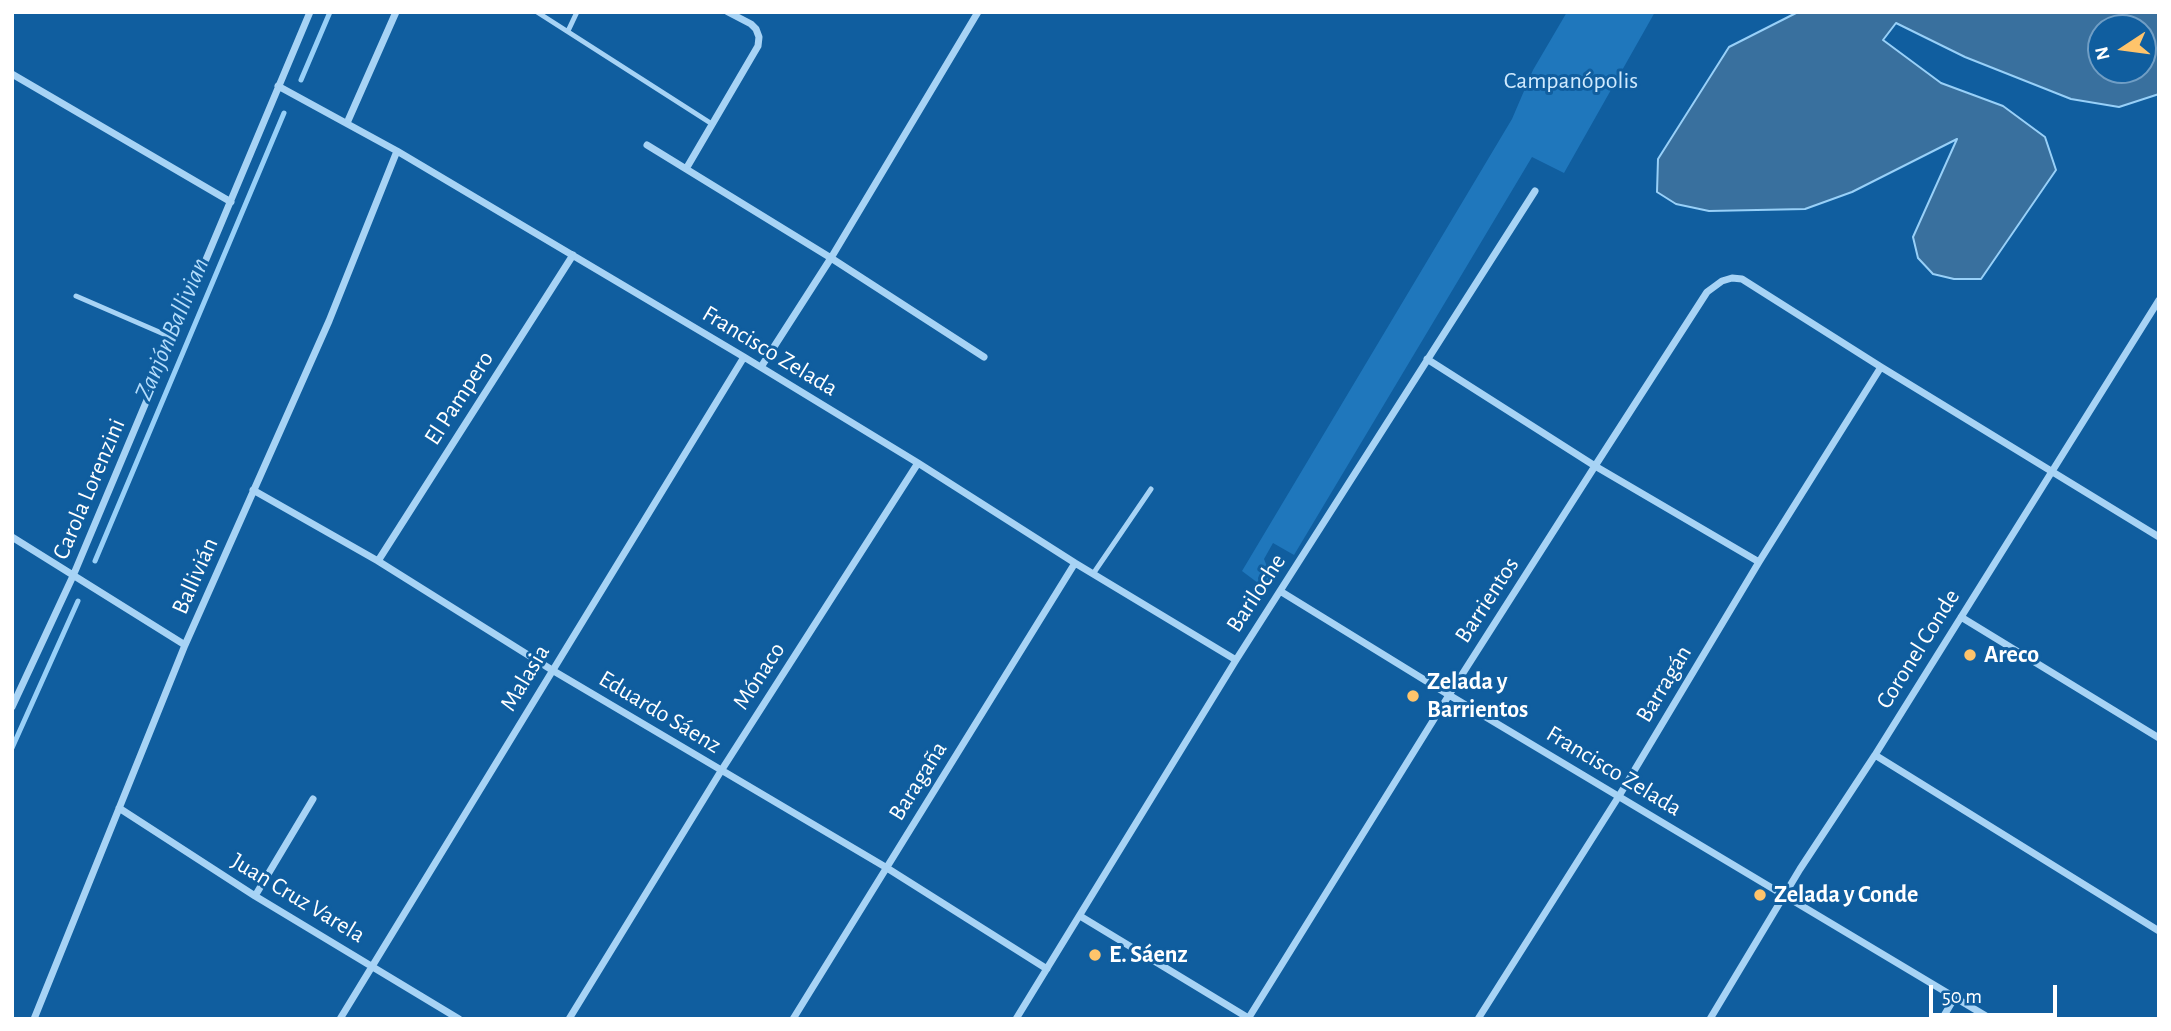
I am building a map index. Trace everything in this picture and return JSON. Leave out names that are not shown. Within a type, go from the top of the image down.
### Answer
[{"type":"street","name":"Carola Lorenzini","points":[[12,707],[73,576],[310,12]]},
{"type":"street","points":[[347,123],[396,12]]},
{"type":"street","points":[[686,169],[758,46],[756,29],[728,12]]},
{"type":"street","points":[[761,368],[831,258],[978,12]]},
{"type":"street","points":[[12,74],[231,202]]},
{"type":"street","name":"Francisco Zelada","points":[[278,86],[397,151],[744,357],[1236,660]]},
{"type":"street","points":[[647,145],[831,258],[984,357]]},
{"type":"street","name":"Ballivián","points":[[34,1019],[185,645],[329,321],[397,151]]},
{"type":"street","name":"Bariloche","points":[[1016,1019],[1236,660],[1535,191]]},
{"type":"street","name":"El Pampero","points":[[378,561],[573,256]]},
{"type":"street","name":"Barrientos","points":[[1249,1018],[1449,695],[1707,292],[1722,281],[1742,279],[1881,368]]},
{"type":"street","name":"Coronel Conde","points":[[1710,1019],[2159,300]]},
{"type":"street","name":"Malasia","points":[[340,1019],[744,357]]},
{"type":"street","points":[[1427,359],[1595,466],[1759,562]]},
{"type":"street","points":[[1881,368],[2159,537]]},
{"type":"street","name":"Barragán","points":[[1478,1019],[1619,796],[1759,562],[1881,368]]},
{"type":"street","name":"Mónaco","points":[[569,1019],[721,771],[918,463]]},
{"type":"street","name":"Eduardo Sáenz","points":[[253,490],[378,561],[552,670],[887,868],[1047,969]]},
{"type":"street","points":[[12,537],[185,645]]},
{"type":"street","name":"Baragaña","points":[[793,1019],[1075,563]]},
{"type":"street","name":"Francisco Zelada","points":[[1280,592],[1991,1019]]},
{"type":"street","points":[[1961,617],[2159,738]]},
{"type":"street","points":[[1875,755],[2159,931]]},
{"type":"street","points":[[255,896],[313,799]]},
{"type":"street","name":"Juan Cruz Varela","points":[[119,808],[255,896],[459,1019]]},
{"type":"street","points":[[1080,916],[1249,1018]]},
{"type":"street","points":[[1942,1019],[1955,997]]},
{"type":"lane","points":[[537,12],[712,124]]},
{"type":"lane","points":[[568,32],[577,12]]},
{"type":"lane","points":[[76,296],[173,338]]},
{"type":"lane","points":[[1093,574],[1151,489]]},
{"type":"green space","name":"Campanópolis","points":[[1567,12],[1655,12],[1564,173],[1532,157],[1294,555],[1273,543],[1264,559],[1273,582],[1266,589],[1242,571],[1512,119],[1533,70]]},
{"type":"shaded area","points":[[1798,12],[2159,12],[2159,94],[2119,107],[2071,99],[1965,57],[1896,23],[1883,40],[1941,83],[2003,106],[2045,137],[2056,170],[1981,279],[1954,279],[1933,274],[1918,258],[1913,237],[1957,139],[1852,192],[1805,209],[1709,211],[1676,204],[1657,192],[1658,159],[1729,47]]},
{"type":"waterway","name":"Zanjón Ballivian","points":[[301,80],[330,12]]},
{"type":"waterway","name":"Zanjón Ballivian","points":[[95,561],[284,113]]},
{"type":"waterway","name":"Zanjón Ballivian","points":[[12,748],[78,601]]},
{"type":"place","name":"Areco","points":[[1970,655]]},
{"type":"place","name":"Zelada y Barrientos","points":[[1413,696]]},
{"type":"place","name":"Zelada y Conde","points":[[1760,895]]},
{"type":"place","name":"E. Sáenz","points":[[1095,955]]}]
